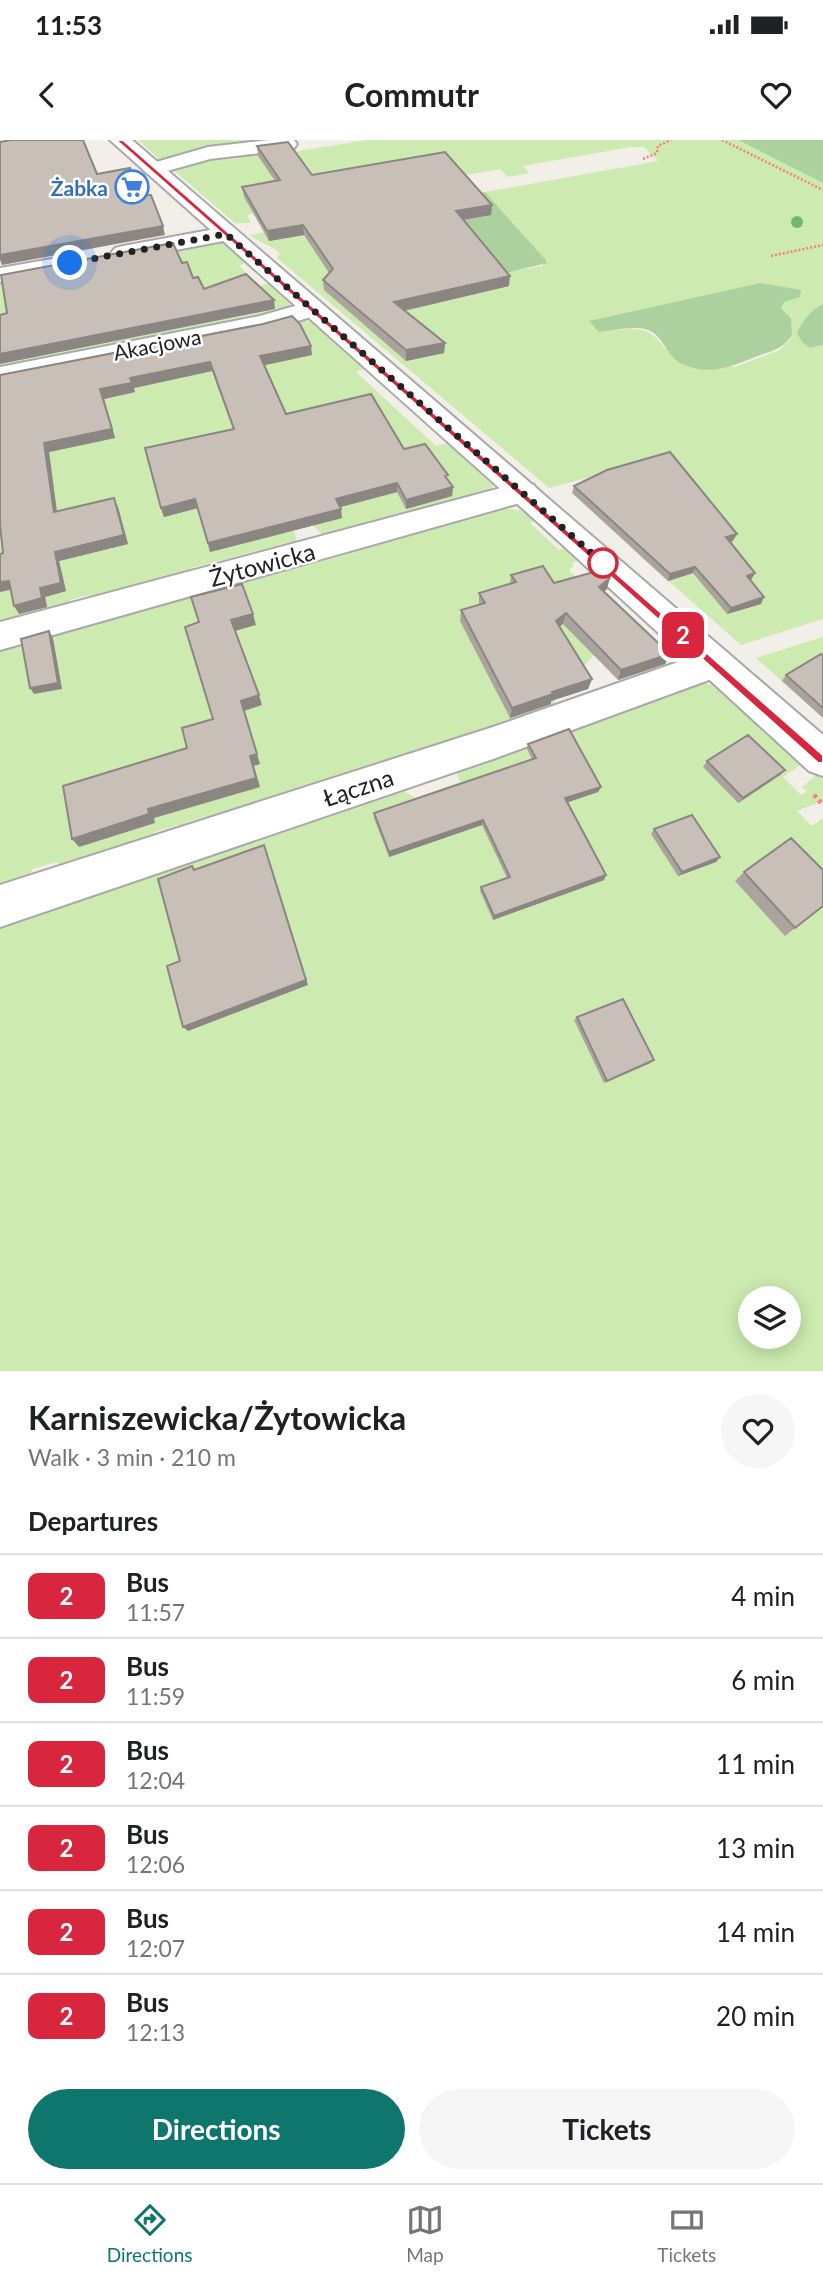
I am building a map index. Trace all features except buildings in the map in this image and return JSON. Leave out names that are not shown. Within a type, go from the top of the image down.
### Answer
[{"type":"street","points":[[120,140],[523,492],[823,759]]},
{"type":"street","points":[[153,169],[208,153],[287,144]]},
{"type":"street","points":[[0,275],[226,234]]},
{"type":"street","name":"Akacjowa","points":[[0,375],[264,323],[312,309]]},
{"type":"street","name":"Żytowicka","points":[[0,636],[523,492]]},
{"type":"street","name":"Łączna","points":[[0,906],[493,743],[715,663]]},
{"type":"path","points":[[643,159],[657,153],[658,146],[671,140]]},
{"type":"path","points":[[722,140],[823,190]]},
{"type":"path","points":[[771,256],[823,245]]},
{"type":"green space","points":[[138,140],[287,140],[163,163]]},
{"type":"green space","points":[[367,140],[738,140],[823,183],[823,304],[816,308],[810,348],[823,345],[823,619],[741,645],[630,547],[667,459],[673,455],[549,488],[277,258],[280,253],[250,235],[338,218],[502,273],[542,266],[544,258],[485,192],[658,161],[644,147],[523,166],[529,173],[508,177],[500,169],[247,215],[251,223],[235,223],[171,168],[192,160],[240,159],[223,153],[287,153]],"holes":[[[783,302],[781,308],[791,318],[792,337],[780,350],[735,367],[664,348],[658,339],[644,331],[627,329],[599,332]]]},
{"type":"green space","points":[[738,140],[823,140],[823,183]]},
{"type":"green space","points":[[485,192],[547,263],[502,274],[457,221],[473,194]]},
{"type":"green space","points":[[212,240],[221,242],[245,263],[239,266],[260,286],[268,283],[290,303],[287,312],[0,367],[0,280]]},
{"type":"green space","points":[[760,283],[801,290],[800,297],[784,302],[781,308],[791,318],[792,336],[775,350],[719,369],[692,368],[682,364],[672,356],[658,336],[648,330],[630,328],[599,332],[589,321]]},
{"type":"green space","points":[[823,304],[823,345],[810,348],[802,342],[797,333],[807,316]]},
{"type":"green space","points":[[299,319],[312,322],[364,369],[356,372],[436,446],[449,443],[493,481],[489,493],[401,516],[399,513],[394,514],[396,518],[324,537],[275,484],[297,540],[293,547],[290,542],[191,568],[192,574],[93,599],[89,595],[70,600],[65,608],[0,626],[0,384]]},
{"type":"green space","points":[[503,508],[523,511],[536,519],[530,523],[559,550],[563,548],[577,561],[572,563],[574,566],[569,570],[622,623],[554,700],[555,703],[466,741],[294,795],[292,790],[264,799],[259,808],[215,823],[207,816],[184,823],[185,831],[181,833],[179,825],[154,832],[149,844],[95,861],[86,856],[59,866],[57,862],[32,869],[28,884],[0,894],[0,649],[341,556],[366,546]]},
{"type":"green space","points":[[823,637],[823,718],[756,658]]},
{"type":"green space","points":[[697,682],[721,686],[805,762],[783,777],[801,795],[807,792],[802,787],[818,774],[823,779],[823,801],[797,811],[812,826],[823,818],[823,1371],[0,1371],[0,919],[242,840],[250,843],[284,832],[282,826],[398,787],[415,798],[460,782],[455,768]]},
{"type":"bus line","name":"2","points":[[120,140],[823,759]]},
{"type":"place","name":"Żabka","points":[[132,187]]},
{"type":"route","points":[[70,263],[226,234],[603,563]]}]
